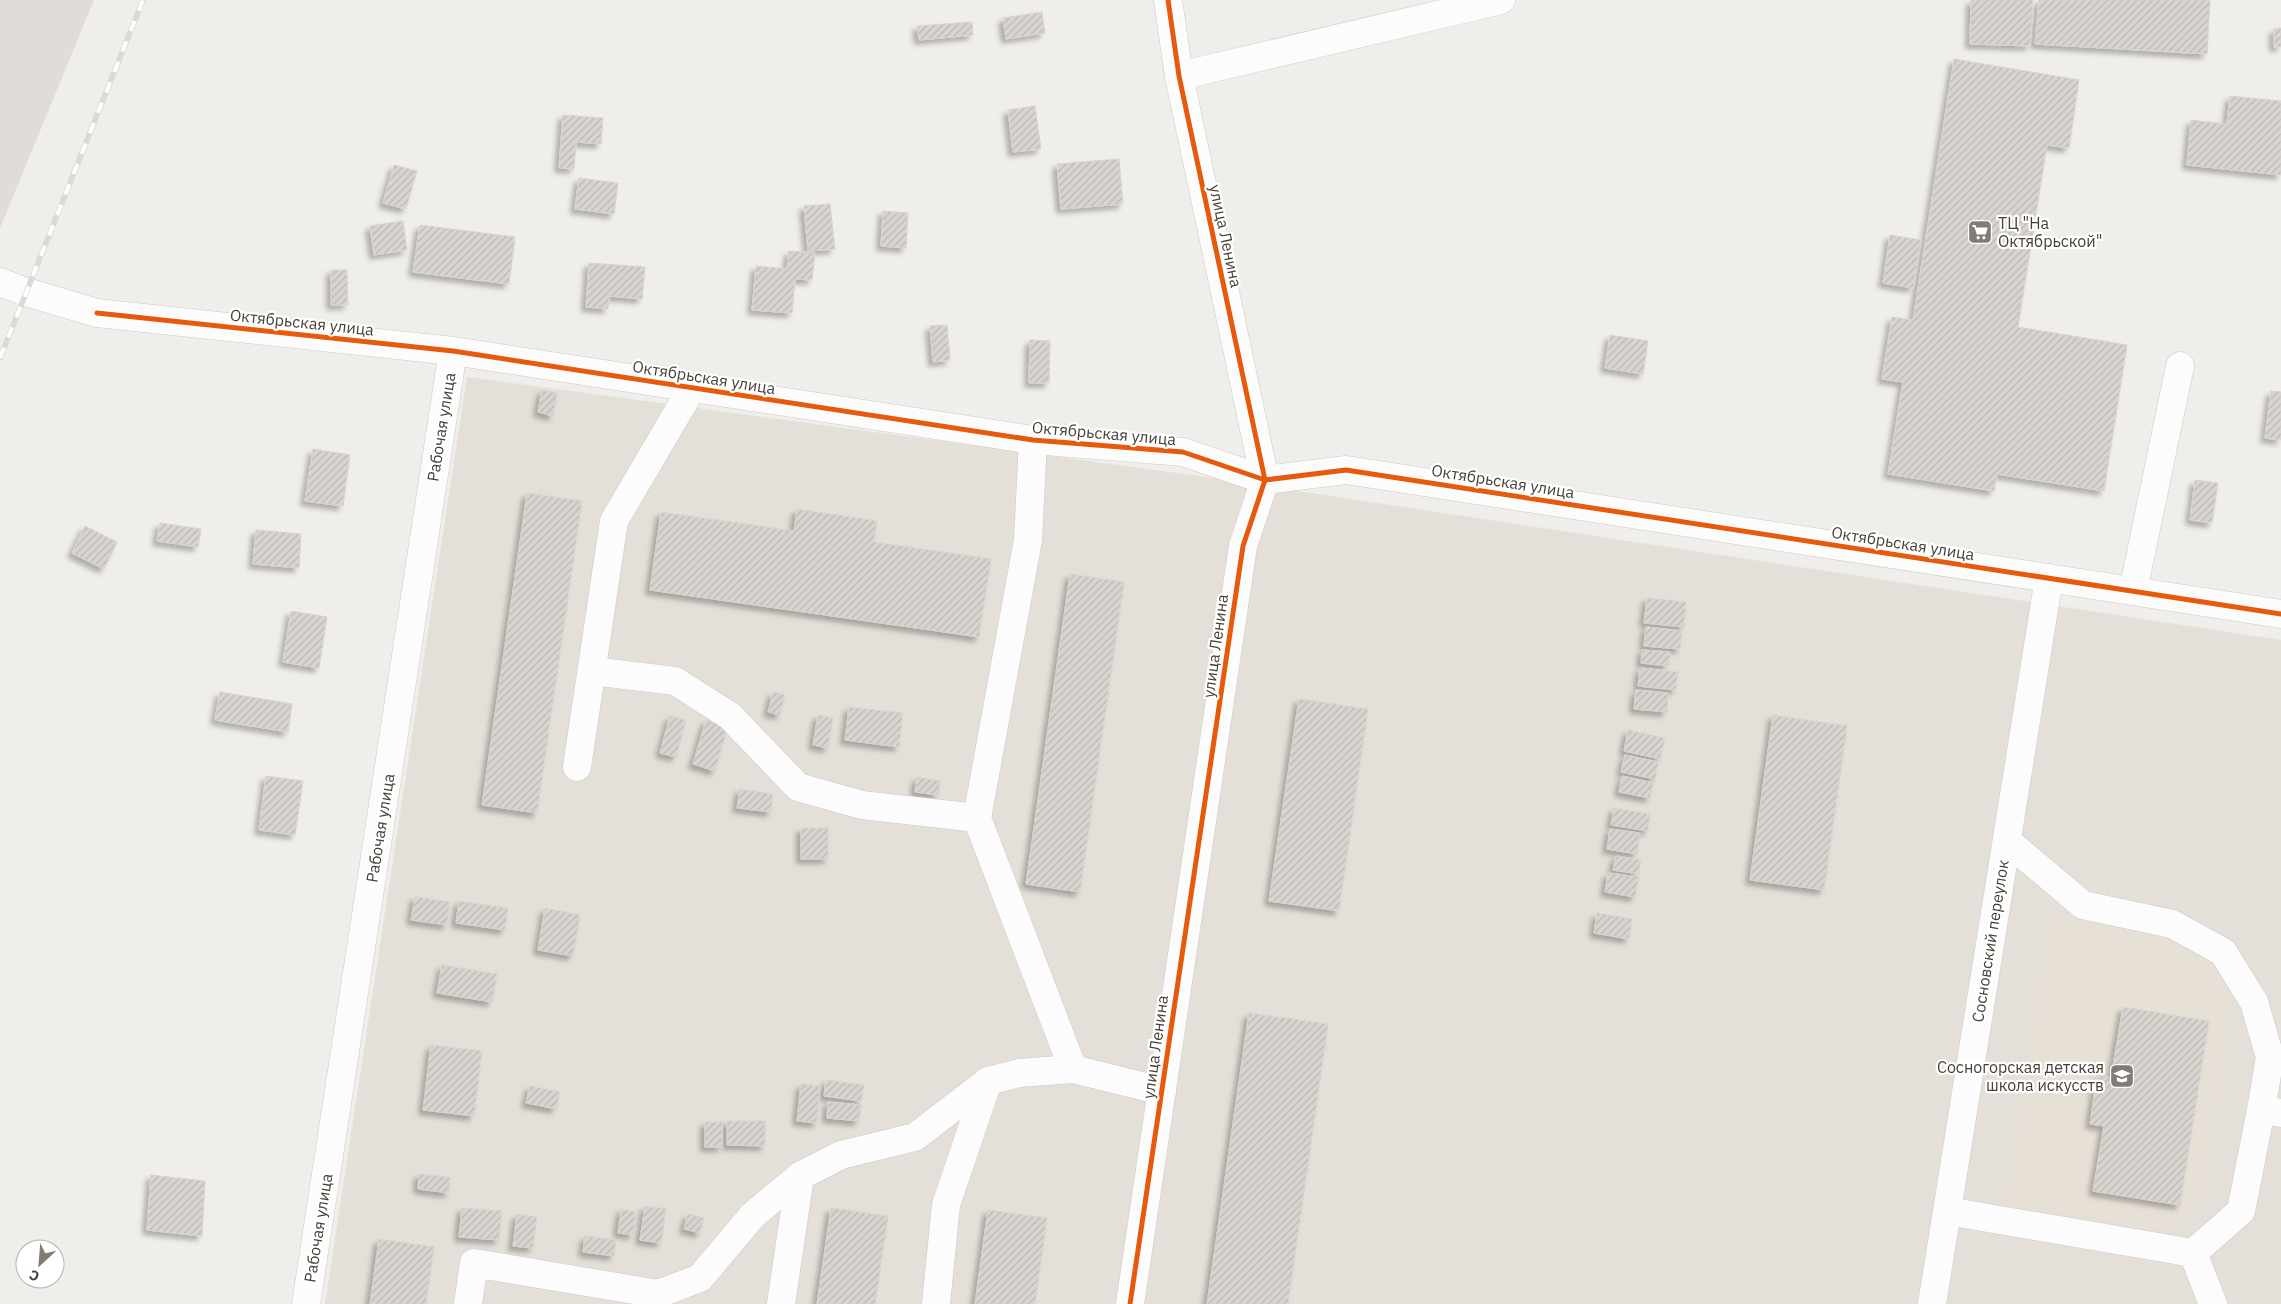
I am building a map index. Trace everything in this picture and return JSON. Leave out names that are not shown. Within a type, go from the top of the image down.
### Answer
[{"type":"street","name":"улица Ленина","points":[[1130,1304],[1243,546],[1265,480],[1179,76],[1168,0]]},
{"type":"street","points":[[1179,76],[1501,0]]},
{"type":"street","name":"Октябрьская улица","points":[[0,282],[26,292],[98,313],[453,351],[1033,440],[1183,452],[1265,480],[1346,470],[2281,614]]},
{"type":"street","name":"Рабочая улица","points":[[306,1304],[453,351]]},
{"type":"street","points":[[2133,591],[2180,366]]},
{"type":"street","points":[[577,767],[614,521],[692,388]]},
{"type":"street","points":[[1033,440],[1028,540],[977,818],[1073,1069]]},
{"type":"street","name":"Сосновский переулок","points":[[1932,1304],[2049,578]]},
{"type":"street","points":[[592,671],[675,681],[730,716],[798,787],[862,805],[977,818]]},
{"type":"street","points":[[2007,841],[2083,905],[2172,924],[2223,952],[2254,1002],[2270,1057],[2271,1112],[2241,1211],[2193,1253]]},
{"type":"street","points":[[468,1304],[474,1263],[657,1299],[700,1278],[752,1215],[800,1176],[841,1155],[915,1137],[988,1081],[1019,1074],[1073,1069],[1162,1090]]},
{"type":"street","points":[[936,1304],[946,1205],[988,1081]]},
{"type":"street","points":[[781,1304],[800,1176]]},
{"type":"street","points":[[1947,1212],[2193,1253]]},
{"type":"street","points":[[2193,1253],[2213,1304]]},
{"type":"shaded area","points":[[0,0],[94,0],[0,228]]},
{"type":"shaded area","points":[[467,377],[1199,476],[2281,640],[2281,1304],[325,1304]]},
{"type":"shaded area","name":"Сосногорская детская школа искусств","points":[[2049,913],[2239,945],[2199,1214],[2175,1230],[2005,1206]]},
{"type":"building","points":[[1971,0],[2033,0],[2030,46],[1970,44]]},
{"type":"building","points":[[2039,0],[2210,0],[2207,54],[2035,44]]},
{"type":"building","points":[[1042,12],[1045,33],[1006,39],[1003,18]]},
{"type":"building","points":[[972,22],[973,35],[919,40],[917,26]]},
{"type":"building","points":[[2281,28],[2281,47],[2274,47],[2274,29]]},
{"type":"building","name":"ТЦ \"На Октябрьской\"","points":[[1954,59],[2079,80],[2069,148],[2047,145],[2018,327],[2127,345],[2104,491],[1997,474],[1994,491],[1888,474],[1903,382],[1882,379],[1892,317],[1913,320]]},
{"type":"building","points":[[2230,96],[2281,101],[2281,175],[2187,165],[2191,120],[2227,124]]},
{"type":"building","points":[[1035,106],[1041,149],[1013,152],[1008,110]]},
{"type":"building","points":[[563,115],[603,118],[601,144],[576,142],[574,169],[559,168]]},
{"type":"building","points":[[1119,159],[1123,204],[1061,209],[1057,164]]},
{"type":"building","points":[[394,165],[417,171],[406,209],[383,203]]},
{"type":"building","points":[[579,178],[618,183],[614,214],[575,209]]},
{"type":"building","points":[[830,204],[835,249],[808,251],[804,206]]},
{"type":"building","points":[[883,211],[908,213],[906,248],[881,246]]},
{"type":"building","points":[[403,221],[407,250],[374,255],[370,226]]},
{"type":"building","points":[[420,225],[515,237],[509,284],[413,272]]},
{"type":"building","points":[[1890,235],[1921,240],[1913,288],[1883,283]]},
{"type":"building","points":[[789,251],[815,253],[812,280],[795,279],[792,313],[752,310],[756,266],[787,269]]},
{"type":"building","points":[[589,263],[645,267],[642,299],[609,296],[608,309],[586,307]]},
{"type":"building","points":[[331,270],[347,270],[348,305],[331,305]]},
{"type":"building","points":[[947,325],[950,360],[933,362],[930,326]]},
{"type":"building","points":[[1610,335],[1648,341],[1643,374],[1605,368]]},
{"type":"building","points":[[1030,340],[1050,341],[1049,383],[1029,383]]},
{"type":"building","points":[[542,390],[557,393],[553,416],[538,412]]},
{"type":"building","points":[[2271,391],[2281,392],[2281,440],[2265,438]]},
{"type":"building","points":[[313,449],[350,455],[343,506],[305,501]]},
{"type":"building","points":[[2195,480],[2218,483],[2212,523],[2190,520]]},
{"type":"building","points":[[527,493],[582,501],[537,813],[482,805]]},
{"type":"building","points":[[797,509],[877,521],[874,542],[991,559],[979,637],[650,590],[661,512],[794,531]]},
{"type":"building","points":[[160,523],[201,529],[198,547],[157,541]]},
{"type":"building","points":[[85,526],[117,542],[104,569],[72,553]]},
{"type":"building","points":[[256,530],[301,534],[299,568],[253,564]]},
{"type":"building","points":[[1070,574],[1124,582],[1080,892],[1026,884]]},
{"type":"building","points":[[1647,598],[1686,602],[1684,627],[1644,623]]},
{"type":"building","points":[[291,611],[327,617],[319,668],[283,662]]},
{"type":"building","points":[[1646,627],[1682,631],[1680,649],[1644,646]]},
{"type":"building","points":[[1642,650],[1670,652],[1668,666],[1641,663]]},
{"type":"building","points":[[1640,668],[1678,672],[1676,690],[1638,686]]},
{"type":"building","points":[[1636,690],[1668,693],[1667,712],[1634,709]]},
{"type":"building","points":[[220,692],[292,704],[288,732],[215,720]]},
{"type":"building","points":[[773,692],[785,695],[780,715],[768,712]]},
{"type":"building","points":[[1299,699],[1368,709],[1339,911],[1269,901]]},
{"type":"building","points":[[849,707],[903,713],[899,747],[845,740]]},
{"type":"building","points":[[818,715],[833,718],[828,748],[813,745]]},
{"type":"building","points":[[1773,715],[1847,726],[1824,890],[1750,880]]},
{"type":"building","points":[[670,716],[686,720],[676,757],[660,753]]},
{"type":"building","points":[[706,720],[728,726],[715,771],[693,764]]},
{"type":"building","points":[[1628,730],[1665,738],[1660,759],[1624,751]]},
{"type":"building","points":[[1625,755],[1658,762],[1655,779],[1621,772]]},
{"type":"building","points":[[266,776],[303,781],[295,835],[259,830]]},
{"type":"building","points":[[1622,776],[1653,783],[1650,798],[1619,792]]},
{"type":"building","points":[[917,777],[940,781],[938,795],[915,792]]},
{"type":"building","points":[[740,789],[773,794],[771,812],[737,808]]},
{"type":"building","points":[[1614,808],[1650,814],[1648,831],[1611,825]]},
{"type":"building","points":[[801,828],[828,828],[828,859],[801,859]]},
{"type":"building","points":[[1610,829],[1640,833],[1637,854],[1607,849]]},
{"type":"building","points":[[1616,856],[1641,860],[1638,874],[1613,870]]},
{"type":"building","points":[[1608,873],[1639,877],[1635,897],[1605,892]]},
{"type":"building","points":[[415,897],[450,902],[447,925],[411,920]]},
{"type":"building","points":[[459,901],[508,908],[505,930],[456,923]]},
{"type":"building","points":[[545,908],[580,915],[573,956],[538,950]]},
{"type":"building","points":[[1597,913],[1632,919],[1629,939],[1594,933]]},
{"type":"building","points":[[442,965],[497,974],[492,1002],[437,993]]},
{"type":"building","points":[[2123,1007],[2209,1021],[2180,1205],[2093,1191],[2104,1126],[2090,1124],[2097,1075],[2111,1078]]},
{"type":"building","points":[[1249,1013],[1328,1024],[1288,1304],[1207,1304]]},
{"type":"building","points":[[431,1045],[482,1051],[474,1116],[423,1110]]},
{"type":"building","points":[[826,1080],[864,1085],[861,1101],[824,1096]]},
{"type":"building","points":[[801,1084],[820,1086],[817,1123],[797,1121]]},
{"type":"building","points":[[530,1086],[560,1092],[556,1109],[526,1103]]},
{"type":"building","points":[[828,1102],[861,1105],[859,1121],[827,1118]]},
{"type":"building","points":[[727,1121],[765,1121],[765,1146],[727,1145]]},
{"type":"building","points":[[705,1122],[722,1122],[722,1147],[705,1147]]},
{"type":"building","points":[[419,1174],[450,1177],[449,1193],[418,1189]]},
{"type":"building","points":[[151,1175],[205,1181],[202,1236],[147,1230]]},
{"type":"building","points":[[645,1206],[666,1209],[661,1243],[640,1240]]},
{"type":"building","points":[[462,1208],[502,1211],[499,1240],[459,1237]]},
{"type":"building","points":[[831,1208],[888,1216],[875,1304],[817,1304]]},
{"type":"building","points":[[621,1209],[636,1212],[633,1235],[618,1233]]},
{"type":"building","points":[[988,1210],[1047,1218],[1035,1304],[975,1304]]},
{"type":"building","points":[[517,1214],[537,1217],[533,1248],[513,1246]]},
{"type":"building","points":[[688,1214],[704,1218],[700,1233],[684,1229]]},
{"type":"building","points":[[585,1236],[616,1240],[614,1256],[583,1252]]},
{"type":"building","points":[[379,1239],[434,1247],[426,1304],[370,1304]]},
{"type":"railway","points":[[0,358],[143,0]]},
{"type":"cycle path","points":[[1130,1304],[1243,546],[1265,480],[1179,76],[1168,0]]},
{"type":"cycle path","points":[[97,313],[453,351],[1033,440],[1183,452],[1265,480],[1346,470],[2281,614]]},
{"type":"place","name":"ТЦ \"На Октябрьской\"","points":[[1980,232]]},
{"type":"place","name":"Сосногорская детская школа искусств","points":[[2122,1076]]}]
